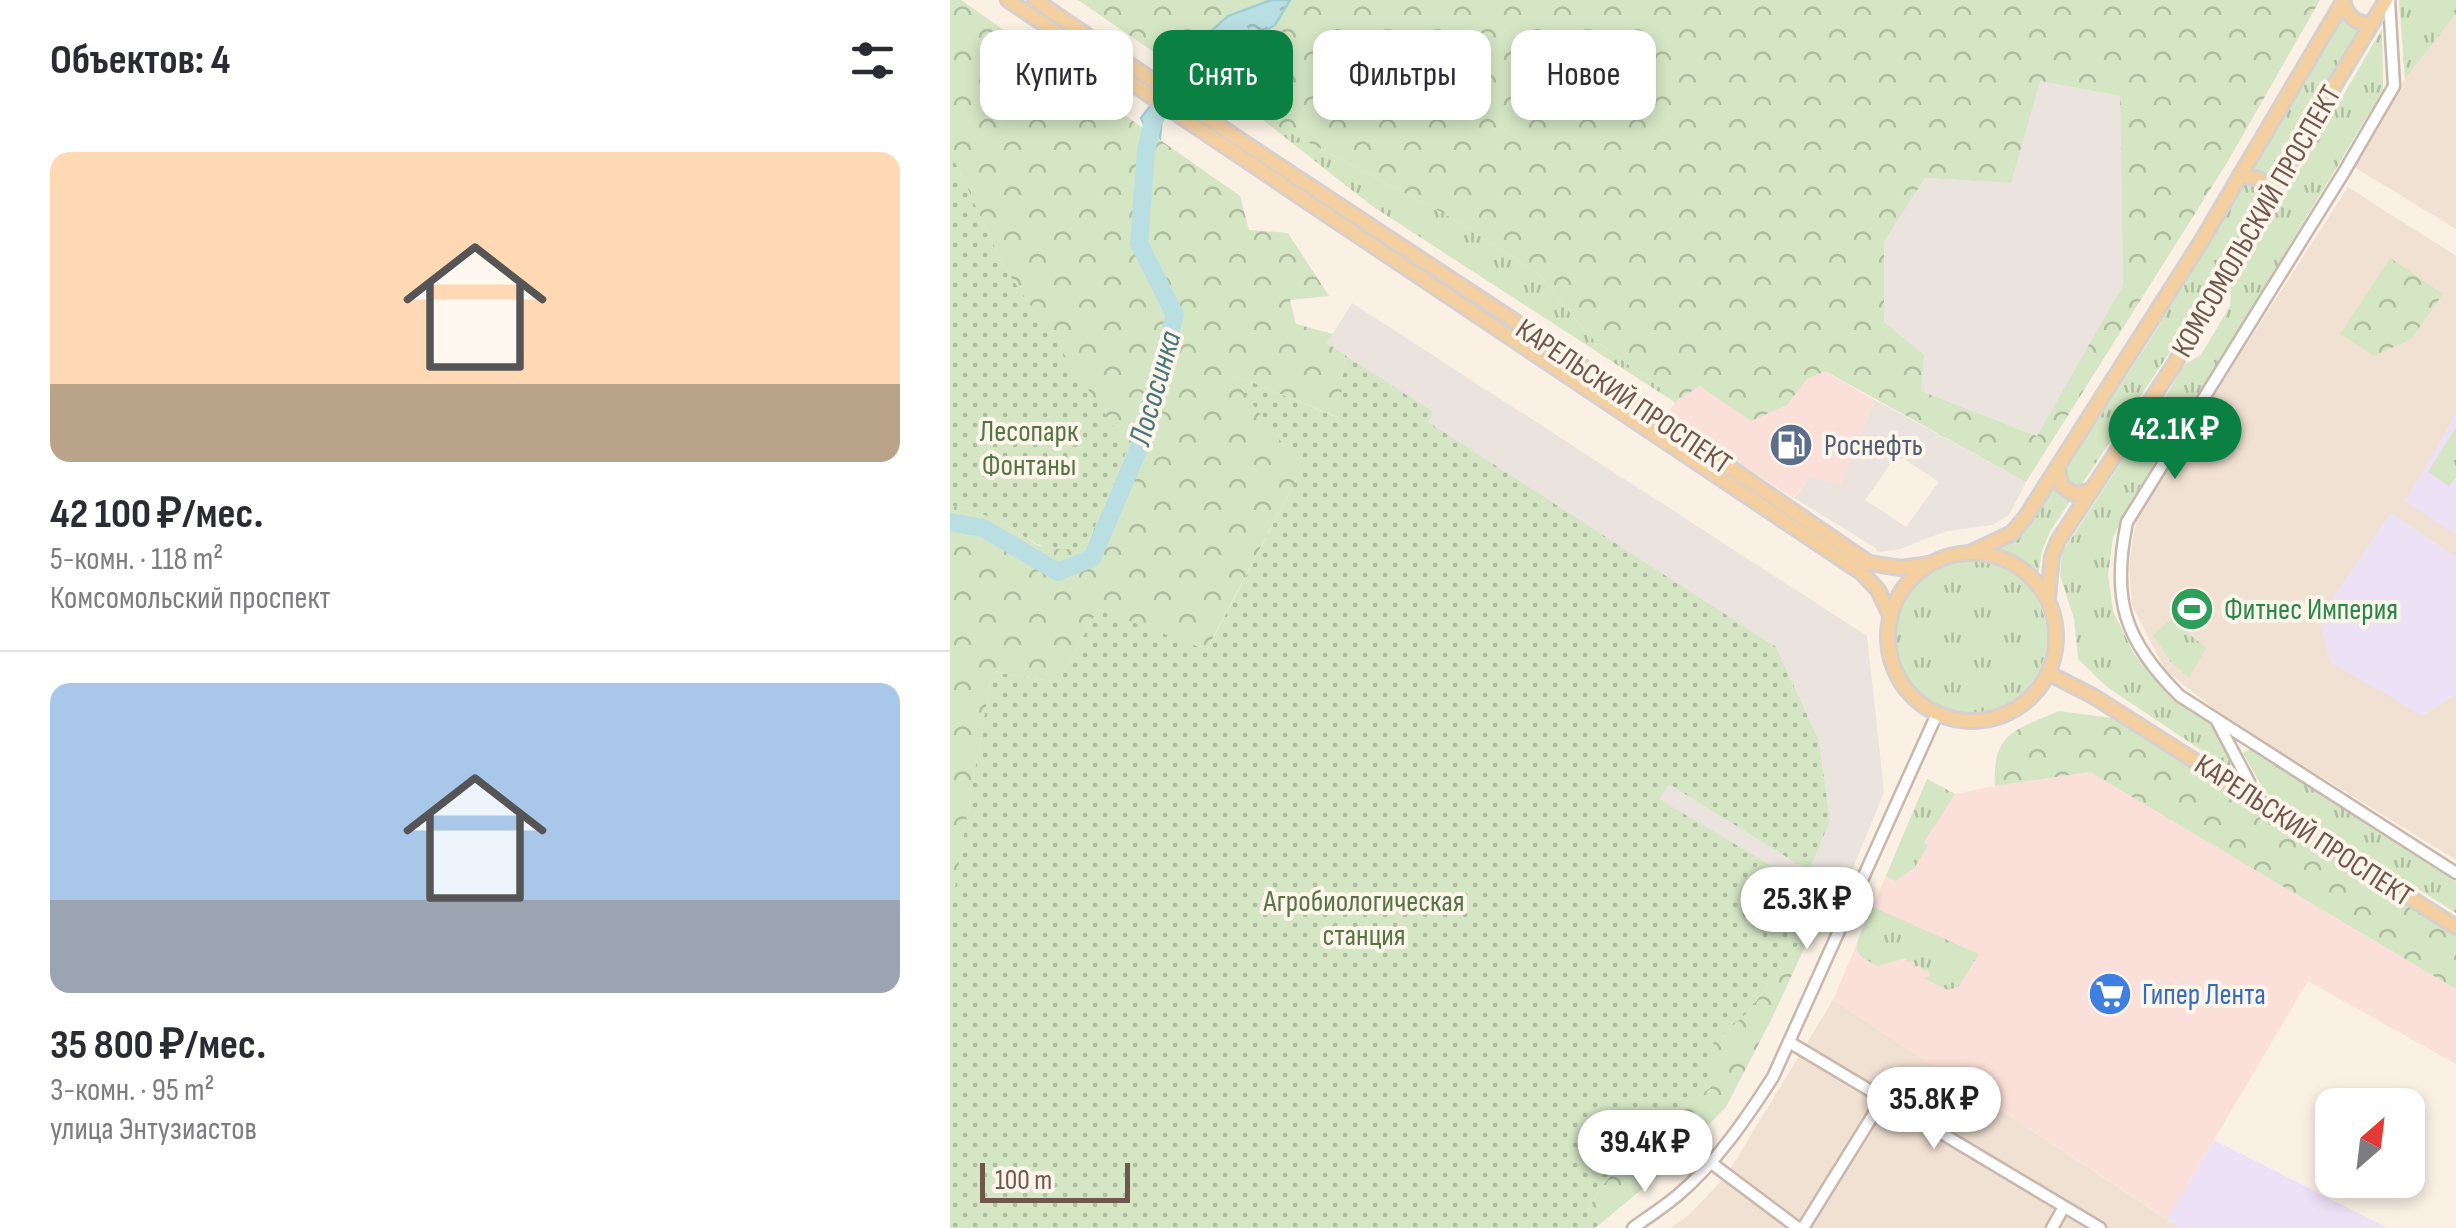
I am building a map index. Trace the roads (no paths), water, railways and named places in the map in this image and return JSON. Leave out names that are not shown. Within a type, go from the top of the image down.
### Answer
[{"type":"main road","points":[[1008,0],[1044,15],[1324,204]]},
{"type":"main road","points":[[1035,0],[1044,15]]},
{"type":"main road","name":"КОМСОМОЛЬСКИЙ ПРОСПЕКТ","points":[[2048,598],[2052,556],[2058,540],[2174,364],[2388,0]]},
{"type":"main road","points":[[2344,1],[2347,14],[2371,24]]},
{"type":"main road","name":"КОМСОМОЛЬСКИЙ ПРОСПЕКТ","points":[[1970,553],[2012,533],[2025,518],[2139,342],[2344,1]]},
{"type":"main road","points":[[2240,175],[2259,179],[2272,194]]},
{"type":"main road","name":"КАРЕЛЬСКИЙ ПРОСПЕКТ","points":[[1324,204],[1566,355],[1869,563],[1902,568],[1929,564]]},
{"type":"main road","name":"КАРЕЛЬСКИЙ ПРОСПЕКТ","points":[[1324,204],[1862,573],[1878,590],[1890,616]]},
{"type":"main road","points":[[1558,368],[1566,355]]},
{"type":"main road","points":[[2058,468],[2061,484],[2074,494],[2089,492]]},
{"type":"main road","points":[[1970,553],[1996,557],[2036,582],[2048,598],[2057,628],[2056,652],[2035,694],[2015,710],[1983,721],[1937,714],[1915,699],[1896,674],[1888,640],[1890,616],[1908,582],[1929,564],[1970,553]]},
{"type":"main road","name":"КАРЕЛЬСКИЙ ПРОСПЕКТ","points":[[2048,673],[2093,696],[2454,924]]},
{"type":"street","points":[[2388,0],[2394,86],[2127,522],[2118,575],[2126,619],[2150,664],[2180,696],[2456,874]]},
{"type":"street","points":[[2135,423],[2199,408]]},
{"type":"street","points":[[1633,1228],[1679,1194],[1710,1162],[1772,1078],[1937,714]]},
{"type":"street","points":[[2216,719],[2249,782],[2246,792]]},
{"type":"street","points":[[1788,1042],[2100,1228]]},
{"type":"street","points":[[1710,1162],[1801,1228],[1884,1099]]},
{"type":"street","points":[[2052,1228],[2064,1207]]},
{"type":"water","points":[[1271,0],[1290,0],[1275,25],[1266,30],[1212,30],[1228,16]]},
{"type":"water","points":[[1153,102],[1153,120],[1162,120],[1160,138],[1145,127],[1141,118]]},
{"type":"waterway","name":"Лососинка","points":[[950,522],[983,528],[1058,572],[1092,558],[1137,453],[1175,315],[1139,243],[1146,151],[1154,120]]},
{"type":"place","name":"Роснефть","points":[[1791,445]]},
{"type":"place","name":"Фитнес Империя","points":[[2192,609]]},
{"type":"place","name":"Гипер Лента","points":[[2110,994]]},
{"type":"park label","name":"Лесопарк Фонтаны","points":[[1029,448]]},
{"type":"park label","name":"Агробиологическая станция","points":[[1364,918]]}]
